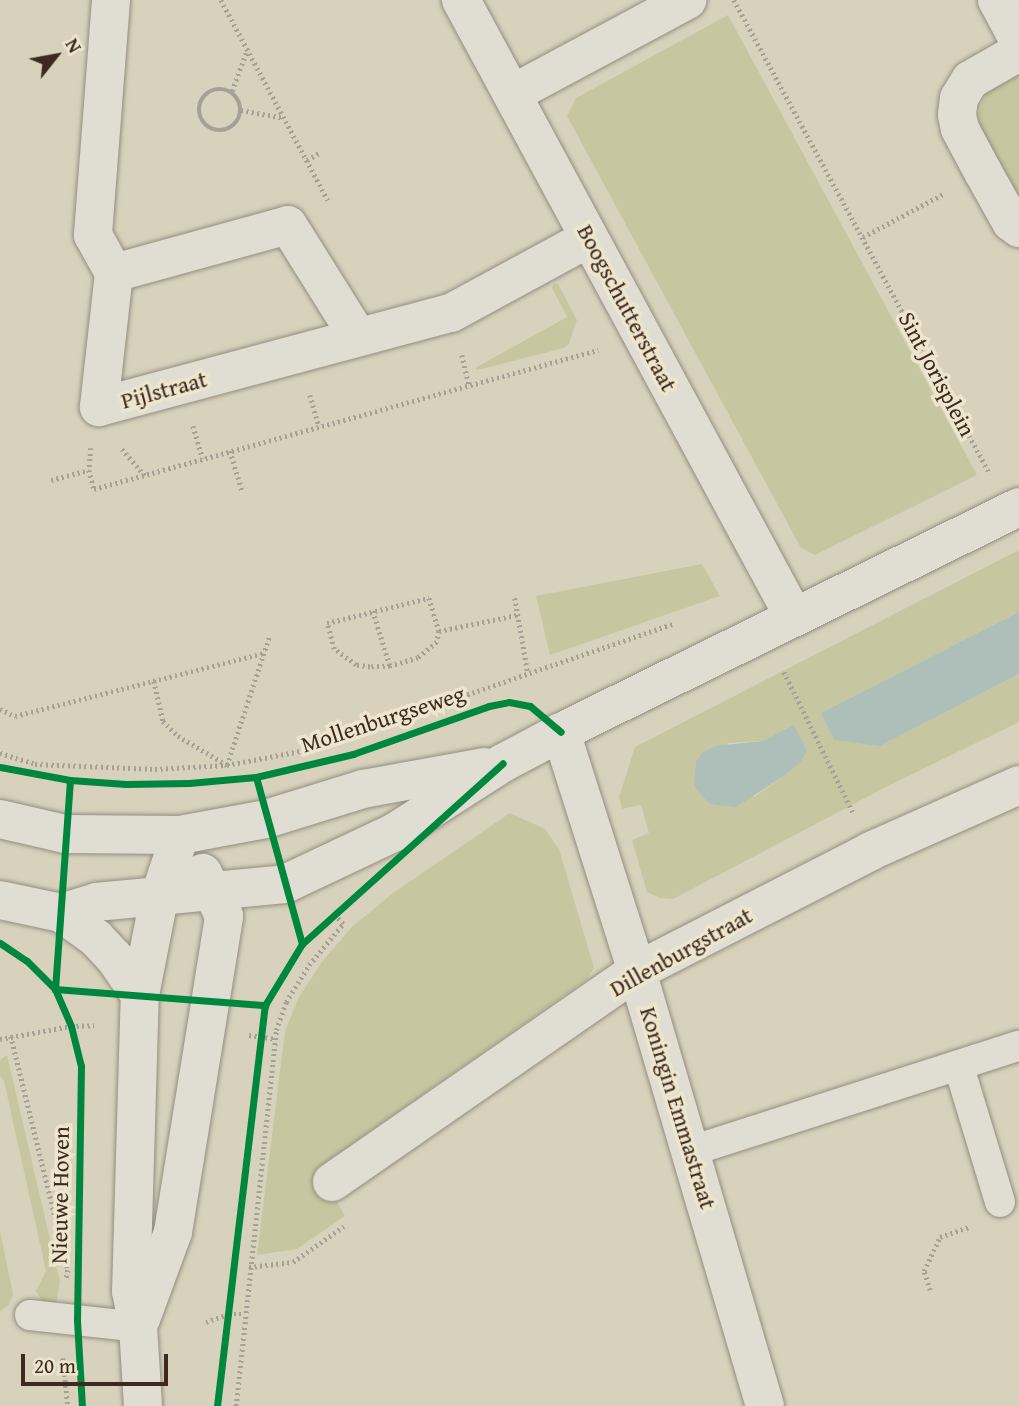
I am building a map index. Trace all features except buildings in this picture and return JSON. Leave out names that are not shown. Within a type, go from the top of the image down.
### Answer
[{"type":"street","points":[[111,0],[93,235],[114,273],[288,225],[358,338]]},
{"type":"street","name":"Boogschutterstraat","points":[[461,0],[794,617]]},
{"type":"street","points":[[512,94],[687,0]]},
{"type":"street","points":[[997,0],[1019,41]]},
{"type":"street","points":[[1019,52],[974,76],[959,98],[958,124],[1012,222],[1019,229]]},
{"type":"street","name":"Pijlstraat","points":[[114,273],[99,407],[451,313],[589,239]]},
{"type":"street","points":[[61,912],[96,902],[215,893],[285,884],[395,832],[503,763],[561,732],[1015,509]]},
{"type":"street","name":"Koningin Emmastraat","points":[[561,732],[637,971],[765,1406]]},
{"type":"street","points":[[0,819],[65,834],[180,835],[266,819],[363,789],[503,763]]},
{"type":"street","name":"Dillenburgstraat","points":[[332,1182],[637,971],[871,851],[1019,785]]},
{"type":"street","points":[[138,1326],[173,1232],[224,916],[215,893],[180,835]]},
{"type":"street","points":[[142,1406],[138,1326],[131,1292],[140,995],[159,898],[180,835]]},
{"type":"street","points":[[0,900],[61,912],[96,938],[114,957],[140,995]]},
{"type":"lane","points":[[691,1151],[1019,1046]]},
{"type":"lane","points":[[959,1067],[1000,1202]]},
{"type":"lane","points":[[30,1315],[138,1326]]},
{"type":"path","points":[[221,0],[333,208]]},
{"type":"path","points":[[232,92],[248,49]]},
{"type":"path","points":[[220,88],[232,92],[241,110],[238,121],[231,129],[209,129],[201,120],[198,110],[201,98],[209,90],[220,88]]},
{"type":"path","points":[[241,110],[284,118]]},
{"type":"path","points":[[307,160],[319,153]]},
{"type":"path","points":[[863,237],[983,172]]},
{"type":"path","points":[[99,407],[89,470],[94,489],[599,349]]},
{"type":"path","points":[[230,451],[242,490]]},
{"type":"path","points":[[51,480],[89,470]]},
{"type":"path","points":[[429,598],[439,631],[437,642],[418,658],[390,666],[356,664],[334,649],[327,623],[373,611],[429,598]]},
{"type":"path","points":[[515,598],[528,674]]},
{"type":"path","points":[[373,611],[390,666]]},
{"type":"path","points":[[439,631],[517,615]]},
{"type":"path","points":[[0,753],[35,764],[155,769],[227,765],[281,755],[306,750],[685,619]]},
{"type":"path","points":[[227,765],[269,637]]},
{"type":"path","points":[[0,709],[15,716],[264,653]]},
{"type":"path","points":[[154,681],[163,721],[178,736],[227,765]]},
{"type":"path","points":[[805,715],[871,851]]},
{"type":"path","points":[[281,755],[298,809]]},
{"type":"path","points":[[236,1406],[276,1030],[286,1002],[309,965],[343,925],[333,915],[315,870]]},
{"type":"path","points":[[326,923],[342,908]]},
{"type":"path","points":[[65,1013],[74,1039]]},
{"type":"path","points":[[260,1050],[262,1026]]},
{"type":"path","points":[[11,1036],[68,1270],[60,1341],[68,1406]]},
{"type":"path","points":[[249,1268],[293,1262],[355,1218],[332,1182]]},
{"type":"path","points":[[930,1290],[924,1271],[940,1237],[988,1221],[1000,1202]]},
{"type":"path","points":[[226,1327],[229,1303]]},
{"type":"path","points":[[206,1322],[228,1314],[245,1314]]},
{"type":"green space","points":[[728,15],[977,475],[815,555],[801,548],[567,116],[576,98]]},
{"type":"green space","points":[[1019,72],[1019,198],[980,126],[979,118],[987,93]]},
{"type":"green space","points":[[554,283],[558,284],[577,320],[569,344],[564,348],[477,370],[475,368],[567,317],[552,288]]},
{"type":"green space","points":[[1019,550],[1019,612],[821,713],[880,746],[1019,674],[1019,722],[888,786],[673,899],[660,898],[647,892],[632,840],[649,833],[641,805],[622,809],[619,797],[635,747]],"holes":[[[794,726],[785,775],[754,797],[727,743],[763,741]]]},
{"type":"green space","points":[[702,564],[720,596],[550,655],[536,596]]},
{"type":"green space","points":[[510,813],[545,829],[559,849],[594,968],[587,979],[318,1168],[345,1216],[297,1249],[257,1255],[285,1031],[299,997],[324,959],[353,926],[393,893]]},
{"type":"green space","points":[[7,1055],[60,1282],[56,1306],[44,1304],[36,1291],[46,1271],[4,1081],[0,1076],[0,1060]]},
{"type":"green space","points":[[0,1231],[13,1294],[9,1305],[0,1311]]},
{"type":"shaded area","points":[[1019,612],[1019,674],[880,746],[834,740],[821,713]]},
{"type":"shaded area","points":[[794,725],[807,750],[800,763],[736,807],[710,804],[694,785],[696,762],[702,753],[715,746],[763,741]]},
{"type":"cycle path","name":"Mollenburgseweg","points":[[0,767],[70,780],[126,784],[189,783],[256,777],[353,754],[489,706],[509,702],[530,706],[561,732]]},
{"type":"cycle path","points":[[302,944],[503,763]]},
{"type":"cycle path","points":[[217,1406],[265,1005],[302,944],[256,777]]},
{"type":"cycle path","name":"Nieuwe Hoven","points":[[70,780],[55,989],[71,1026],[81,1066],[77,1320],[82,1406]]},
{"type":"cycle path","points":[[0,943],[27,961],[55,989],[265,1005]]}]
